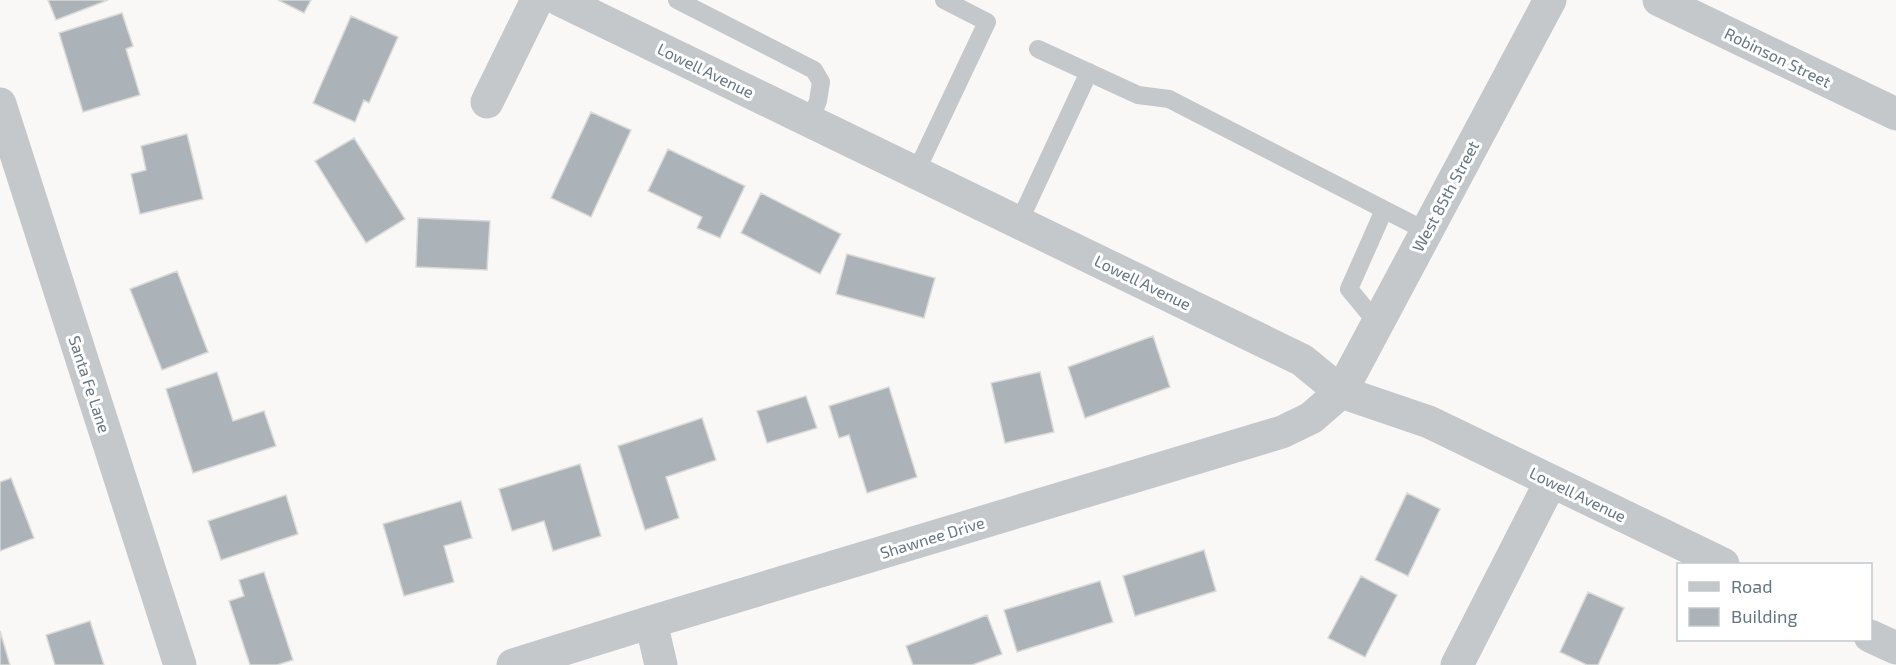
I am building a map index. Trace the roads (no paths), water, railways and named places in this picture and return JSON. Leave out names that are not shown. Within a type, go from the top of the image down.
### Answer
[{"type":"street","points":[[487,102],[537,0]]},
{"type":"street","name":"Lowell Avenue","points":[[560,0],[1302,360],[1341,392],[1429,422],[1722,563]]},
{"type":"street","name":"West 85th Street","points":[[1341,392],[1550,0]]},
{"type":"street","name":"Robinson Street","points":[[1659,0],[1896,114]]},
{"type":"street","name":"Santa Fe Lane","points":[[0,104],[180,665]]},
{"type":"street","name":"Shawnee Drive","points":[[513,665],[1282,432],[1311,418],[1341,392]]},
{"type":"street","points":[[1457,665],[1551,481]]},
{"type":"street","points":[[651,622],[661,665]]},
{"type":"street","points":[[1872,637],[1896,648]]},
{"type":"lane","points":[[677,0],[814,70],[821,82],[818,101],[810,121]]},
{"type":"lane","points":[[916,172],[987,22],[944,0]]},
{"type":"lane","points":[[1038,48],[1138,95],[1169,99],[1426,231]]},
{"type":"lane","points":[[1019,222],[1089,72]]},
{"type":"lane","points":[[1377,322],[1348,290],[1384,210]]}]
